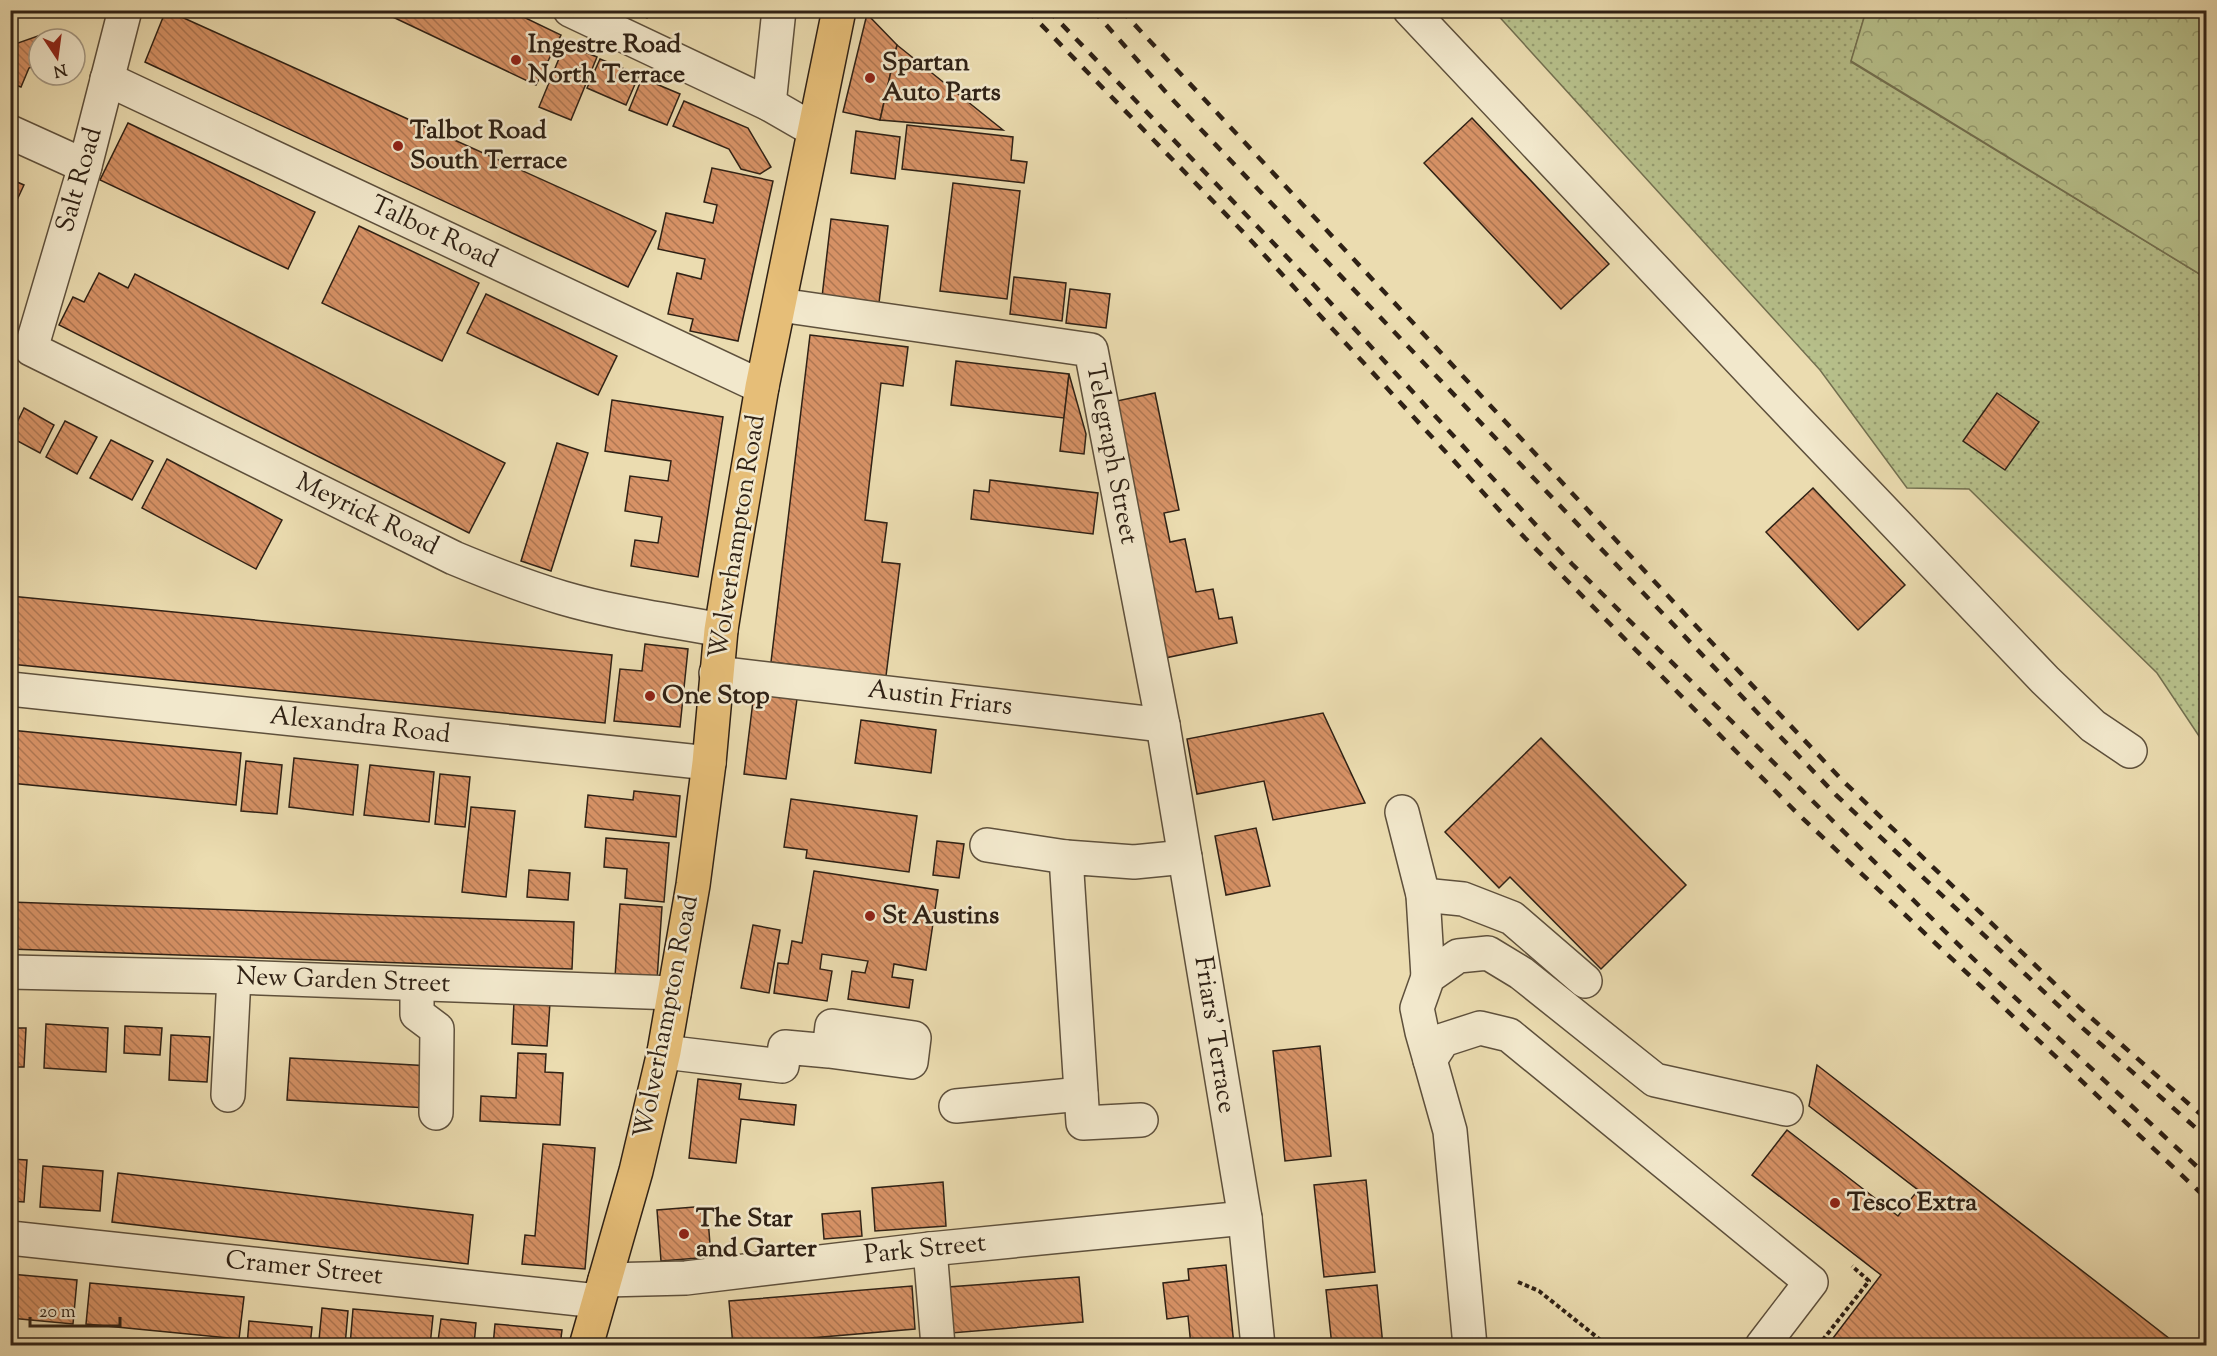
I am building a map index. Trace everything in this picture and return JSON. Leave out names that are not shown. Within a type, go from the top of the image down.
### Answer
[{"type":"highway","name":"Wolverhampton Road","points":[[586,1346],[636,1171],[664,1052],[693,885],[709,763],[721,630],[762,387],[840,10]]},
{"type":"street","name":"Salt Road","points":[[31,349],[85,166],[125,10]]},
{"type":"street","points":[[570,10],[769,104],[814,130]]},
{"type":"street","points":[[769,104],[779,10]]},
{"type":"street","points":[[1410,10],[2045,680],[2093,726],[2130,751]]},
{"type":"street","name":"Talbot Road","points":[[107,79],[762,387]]},
{"type":"street","points":[[10,132],[85,166]]},
{"type":"street","name":"Telegraph Street","points":[[780,305],[1091,350],[1163,726]]},
{"type":"street","name":"Meyrick Road","points":[[31,349],[454,558],[495,575],[565,598],[626,613],[721,630]]},
{"type":"street","name":"Austin Friars","points":[[716,673],[1163,726]]},
{"type":"street","name":"Alexandra Road","points":[[10,689],[709,763]]},
{"type":"street","name":"Friars' Terrace","points":[[1163,726],[1245,1218],[1258,1346]]},
{"type":"street","points":[[1402,812],[1423,895],[1428,977],[1418,1008],[1422,1032],[1450,1131],[1470,1346]]},
{"type":"street","points":[[987,845],[1066,857],[1134,862],[1185,857]]},
{"type":"street","points":[[1066,857],[1083,1123],[1141,1120]]},
{"type":"street","points":[[1423,895],[1463,899],[1512,918],[1585,981]]},
{"type":"street","points":[[1428,977],[1458,956],[1488,953],[1521,973],[1655,1080],[1786,1109]]},
{"type":"street","name":"New Garden Street","points":[[10,972],[234,977],[674,993]]},
{"type":"street","points":[[228,1095],[234,977]]},
{"type":"street","points":[[417,984],[417,1014],[437,1029],[436,1113]]},
{"type":"street","points":[[1431,1060],[1443,1040],[1480,1028],[1509,1035],[1812,1282],[1762,1346]]},
{"type":"street","points":[[664,1052],[782,1066],[785,1047],[829,1051]]},
{"type":"street","points":[[956,1106],[1081,1094]]},
{"type":"street","name":"Park Street","points":[[602,1290],[930,1248],[1245,1218]]},
{"type":"street","name":"Cramer Street","points":[[10,1238],[602,1290]]},
{"type":"street","points":[[930,1248],[938,1346]]},
{"type":"path","points":[[1818,1346],[1869,1281],[1852,1266]]},
{"type":"path","points":[[1518,1282],[1539,1291],[1608,1346]]},
{"type":"green space","points":[[1494,11],[1866,11],[1851,62],[2206,278],[2205,745],[2157,673],[1969,489],[1907,488],[1820,370]]},
{"type":"green space","points":[[1866,11],[2206,11],[2206,278],[1851,61]]},
{"type":"building","name":"Talbot Road South Terrace","points":[[166,10],[656,231],[628,287],[145,62]]},
{"type":"building","name":"Ingestre Road North Terrace","points":[[378,10],[509,10],[561,35],[536,85]]},
{"type":"building","points":[[632,10],[651,10],[647,18]]},
{"type":"building","name":"Spartan Auto Parts","points":[[867,14],[897,45],[880,120],[843,112]]},
{"type":"building","points":[[27,40],[27,73],[21,87],[10,83],[10,54],[15,44]]},
{"type":"building","points":[[565,44],[597,57],[571,120],[539,107]]},
{"type":"building","points":[[897,45],[1003,130],[880,120]]},
{"type":"building","points":[[600,59],[639,75],[626,105],[587,88]]},
{"type":"building","points":[[642,78],[680,94],[667,125],[629,110]]},
{"type":"building","points":[[684,101],[748,128],[771,167],[760,174],[741,169],[729,149],[673,126]]},
{"type":"building","points":[[1472,118],[1609,264],[1561,309],[1424,163]]},
{"type":"building","points":[[128,123],[315,212],[288,269],[100,180]]},
{"type":"building","points":[[907,125],[1013,137],[1011,160],[1027,162],[1024,183],[902,169]]},
{"type":"building","points":[[856,131],[900,137],[895,179],[851,173]]},
{"type":"building","points":[[712,168],[773,181],[738,341],[690,331],[693,319],[668,314],[677,273],[701,279],[705,259],[658,249],[666,213],[713,223],[717,205],[704,202]]},
{"type":"building","points":[[10,179],[24,185],[10,215]]},
{"type":"building","points":[[953,183],[1020,191],[1007,299],[940,291]]},
{"type":"building","points":[[831,219],[888,226],[879,303],[822,297]]},
{"type":"building","points":[[359,226],[479,283],[442,361],[322,303]]},
{"type":"building","points":[[99,273],[128,288],[135,274],[505,463],[469,533],[59,325],[73,297],[84,302]]},
{"type":"building","points":[[1014,277],[1066,283],[1062,321],[1010,314]]},
{"type":"building","points":[[1070,289],[1110,294],[1106,328],[1066,323]]},
{"type":"building","points":[[486,294],[617,356],[598,395],[467,333]]},
{"type":"building","points":[[810,335],[908,347],[903,386],[881,383],[865,520],[887,523],[882,562],[900,564],[886,676],[771,662]]},
{"type":"building","points":[[956,361],[1069,374],[1064,418],[951,405]]},
{"type":"building","points":[[1069,374],[1086,434],[1084,454],[1060,451]]},
{"type":"building","points":[[1155,393],[1179,510],[1164,513],[1170,542],[1185,539],[1196,592],[1213,589],[1219,619],[1232,617],[1237,643],[1165,658],[1112,402]]},
{"type":"building","points":[[1997,393],[2039,422],[2005,470],[1963,441]]},
{"type":"building","points":[[612,400],[723,417],[698,577],[631,566],[635,540],[658,543],[662,517],[625,511],[630,476],[668,481],[671,461],[605,451]]},
{"type":"building","points":[[24,408],[54,425],[40,453],[10,437]]},
{"type":"building","points":[[65,421],[97,437],[77,474],[46,457]]},
{"type":"building","points":[[111,440],[153,461],[132,500],[90,478]]},
{"type":"building","points":[[557,443],[588,453],[551,571],[521,561]]},
{"type":"building","points":[[167,459],[282,520],[256,569],[142,508]]},
{"type":"building","points":[[990,480],[1098,493],[1093,534],[971,519],[974,490],[989,492]]},
{"type":"building","points":[[1813,488],[1905,585],[1858,630],[1766,532]]},
{"type":"building","points":[[10,596],[612,655],[605,723],[10,664]]},
{"type":"building","name":"One Stop","points":[[645,644],[688,649],[680,727],[614,721],[620,669],[642,671]]},
{"type":"building","points":[[754,693],[797,699],[786,779],[744,774]]},
{"type":"building","points":[[1323,713],[1365,803],[1273,820],[1264,781],[1197,794],[1187,739]]},
{"type":"building","points":[[861,720],[936,730],[931,773],[855,763]]},
{"type":"building","points":[[10,730],[241,753],[236,805],[10,783]]},
{"type":"building","points":[[1541,738],[1686,885],[1601,969],[1510,877],[1499,888],[1445,832]]},
{"type":"building","points":[[294,758],[358,765],[353,815],[289,807]]},
{"type":"building","points":[[246,761],[282,765],[277,814],[241,811]]},
{"type":"building","points":[[370,765],[434,772],[429,822],[364,815]]},
{"type":"building","points":[[440,774],[470,777],[465,827],[435,824]]},
{"type":"building","points":[[634,791],[680,796],[676,837],[585,827],[588,795],[633,800]]},
{"type":"building","points":[[791,799],[917,816],[909,872],[806,858],[807,850],[784,847]]},
{"type":"building","points":[[471,807],[515,811],[506,897],[462,892]]},
{"type":"building","points":[[1256,828],[1270,886],[1226,895],[1215,836]]},
{"type":"building","points":[[606,838],[669,843],[664,902],[625,898],[627,869],[604,867]]},
{"type":"building","points":[[937,841],[964,844],[959,878],[933,875]]},
{"type":"building","points":[[529,870],[570,873],[568,900],[527,897]]},
{"type":"building","name":"St Austins","points":[[814,871],[938,890],[926,970],[894,964],[892,977],[913,980],[909,1008],[848,999],[852,971],[865,973],[868,961],[822,954],[820,969],[832,971],[827,1001],[774,993],[778,963],[788,964],[792,941],[802,943]]},
{"type":"building","points":[[10,902],[574,922],[572,969],[10,949]]},
{"type":"building","points":[[620,904],[662,907],[657,980],[615,977]]},
{"type":"building","points":[[753,925],[780,930],[769,993],[741,988]]},
{"type":"building","points":[[514,1001],[550,1003],[547,1046],[512,1044]]},
{"type":"building","points":[[46,1024],[108,1028],[106,1072],[44,1068]]},
{"type":"building","points":[[125,1026],[162,1028],[160,1055],[124,1053]]},
{"type":"building","points":[[10,1028],[26,1028],[24,1067],[10,1067]]},
{"type":"building","points":[[171,1035],[210,1037],[207,1082],[169,1080]]},
{"type":"building","points":[[1320,1046],[1331,1156],[1285,1161],[1273,1051]]},
{"type":"building","points":[[518,1053],[546,1054],[545,1072],[563,1073],[560,1125],[480,1121],[481,1096],[516,1098]]},
{"type":"building","points":[[290,1058],[431,1066],[428,1108],[287,1100]]},
{"type":"building","name":"Tesco Extra","points":[[1817,1065],[2179,1346],[1827,1346],[1881,1275],[1752,1175],[1787,1130],[1898,1216],[1918,1190],[1809,1106]]},
{"type":"building","points":[[698,1079],[741,1084],[739,1099],[796,1105],[794,1125],[741,1119],[736,1163],[689,1158]]},
{"type":"building","points":[[543,1144],[595,1148],[585,1269],[522,1264],[525,1235],[535,1236]]},
{"type":"building","points":[[10,1159],[27,1160],[24,1202],[10,1201]]},
{"type":"building","points":[[43,1166],[103,1171],[100,1211],[40,1207]]},
{"type":"building","points":[[118,1173],[473,1215],[468,1264],[112,1222]]},
{"type":"building","points":[[1366,1180],[1375,1272],[1324,1277],[1314,1185]]},
{"type":"building","points":[[943,1182],[946,1226],[875,1231],[872,1188]]},
{"type":"building","name":"The Star and Garter","points":[[707,1206],[711,1257],[661,1261],[657,1210]]},
{"type":"building","points":[[860,1211],[862,1236],[824,1239],[822,1214]]},
{"type":"building","points":[[1226,1265],[1234,1346],[1191,1346],[1188,1316],[1167,1319],[1163,1283],[1189,1280],[1188,1269]]},
{"type":"building","points":[[10,1274],[77,1280],[73,1324],[10,1318]]},
{"type":"building","points":[[1079,1277],[1083,1322],[951,1333],[948,1287]]},
{"type":"building","points":[[90,1283],[244,1297],[239,1339],[86,1324]]},
{"type":"building","points":[[1377,1285],[1383,1346],[1332,1346],[1326,1290]]},
{"type":"building","points":[[912,1286],[915,1329],[776,1341],[776,1346],[733,1346],[729,1301]]},
{"type":"building","points":[[322,1308],[348,1311],[345,1346],[328,1346],[328,1341],[319,1340]]},
{"type":"building","points":[[353,1309],[433,1316],[430,1346],[350,1346]]},
{"type":"building","points":[[441,1319],[476,1323],[474,1345],[438,1341]]},
{"type":"building","points":[[249,1321],[312,1327],[310,1346],[247,1346]]},
{"type":"building","points":[[495,1324],[562,1330],[560,1346],[493,1346]]},
{"type":"railway","points":[[1027,10],[1245,234],[1525,538],[1797,813],[2206,1198]]},
{"type":"railway","points":[[1048,10],[1314,285],[1572,564],[1965,951],[2206,1175]]},
{"type":"railway","points":[[1093,10],[1171,98],[1836,795],[2078,1024],[2206,1137]]},
{"type":"railway","points":[[1121,10],[1843,781],[2080,1008],[2206,1119]]},
{"type":"place","name":"Ingestre Road North Terrace","points":[[516,60]]},
{"type":"place","name":"Spartan Auto Parts","points":[[870,78]]},
{"type":"place","name":"Talbot Road South Terrace","points":[[398,146]]},
{"type":"place","name":"One Stop","points":[[650,696]]},
{"type":"place","name":"St Austins","points":[[870,916]]},
{"type":"place","name":"Tesco Extra","points":[[1835,1203]]},
{"type":"place","name":"The Star and Garter","points":[[684,1234]]}]
